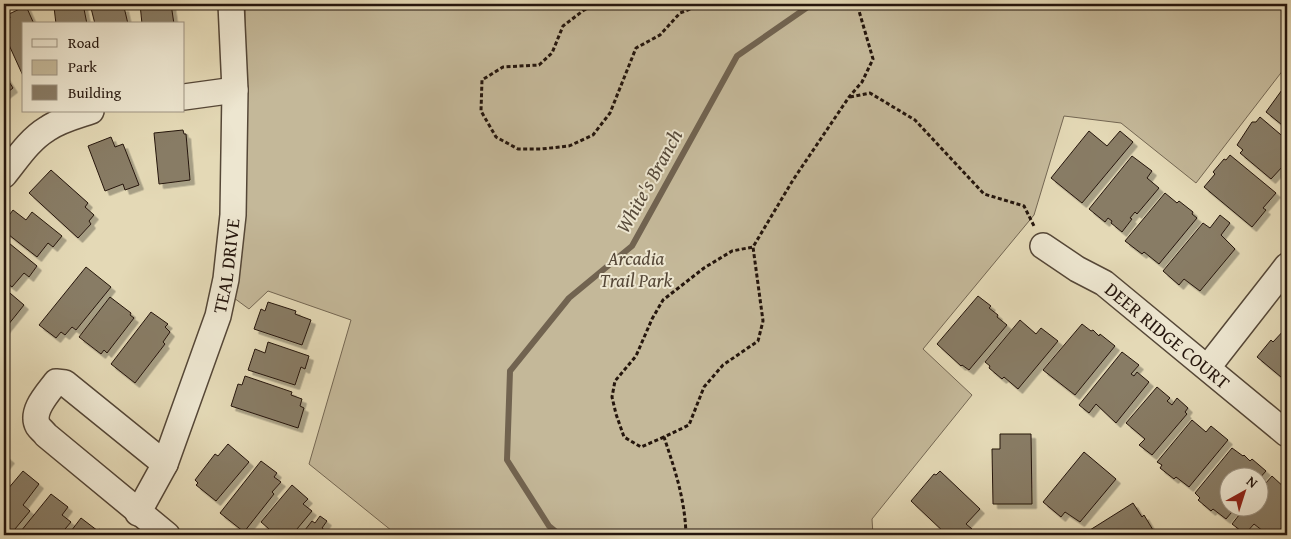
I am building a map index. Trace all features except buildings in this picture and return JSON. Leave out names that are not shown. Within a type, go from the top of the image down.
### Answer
[{"type":"street","name":"TEAL DRIVE","points":[[138,513],[165,464],[218,316],[226,279],[233,215],[235,90],[231,4]]},
{"type":"street","points":[[185,97],[235,90]]},
{"type":"street","points":[[4,175],[29,144],[47,129],[88,112]]},
{"type":"street","name":"DEER RIDGE COURT","points":[[1043,246],[1077,269],[1104,283],[1287,434]]},
{"type":"street","points":[[1208,368],[1287,266]]},
{"type":"street","points":[[165,464],[65,383],[56,382],[43,398],[36,414],[36,419],[37,424],[46,435],[138,513],[167,535]]},
{"type":"path","points":[[598,4],[584,10],[563,26],[552,54],[539,65],[503,67],[482,80],[481,111],[496,137],[518,149],[541,149],[569,146],[593,135],[610,113],[636,48],[660,35],[680,13],[704,4]]},
{"type":"path","points":[[753,247],[733,251],[704,268],[663,300],[652,319],[636,356],[615,382],[612,397],[624,437],[641,447],[689,425],[704,387],[723,365],[758,341],[763,321],[753,247],[793,180],[849,97],[862,82],[873,59],[856,4]]},
{"type":"path","points":[[849,97],[870,93],[916,120],[984,194],[1024,206],[1043,246]]},
{"type":"path","points":[[664,437],[680,484],[686,518],[686,535]]},
{"type":"green space","name":"Arcadia Trail Park","points":[[245,4],[1287,4],[1287,65],[1196,183],[1121,123],[1064,116],[1034,215],[923,349],[972,395],[872,519],[873,535],[397,535],[309,464],[351,320],[268,291],[249,309],[234,298],[245,196]]},
{"type":"waterway","name":"White's Branch","points":[[560,535],[549,526],[507,460],[510,371],[569,298],[632,246],[737,56],[812,4]]}]
